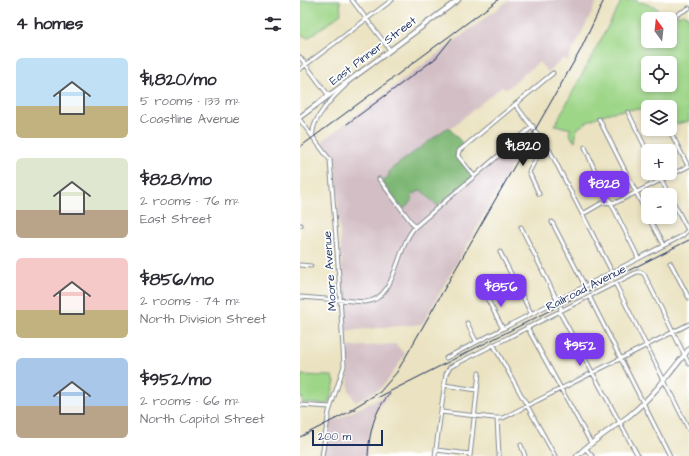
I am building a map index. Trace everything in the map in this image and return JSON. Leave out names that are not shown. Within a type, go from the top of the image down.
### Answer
[{"type":"main road","name":"East Pinner Street","points":[[300,118],[458,0]]},
{"type":"main road","points":[[577,456],[591,443],[620,423],[643,403],[689,349]]},
{"type":"street","points":[[352,0],[390,50]]},
{"type":"street","points":[[300,69],[392,0]]},
{"type":"street","points":[[678,14],[689,8]]},
{"type":"street","points":[[300,57],[329,96]]},
{"type":"street","points":[[314,137],[313,127],[324,110],[337,93],[362,71]]},
{"type":"street","points":[[474,176],[458,156],[461,148],[552,73]]},
{"type":"street","points":[[515,104],[545,142],[612,272]]},
{"type":"street","points":[[628,112],[644,144]]},
{"type":"street","name":"Moore Avenue","points":[[300,118],[330,160],[341,300],[344,366],[330,407],[322,456]]},
{"type":"street","points":[[599,119],[641,202]]},
{"type":"street","points":[[300,297],[372,301],[384,295],[392,278],[401,251],[415,227],[532,126]]},
{"type":"street","points":[[673,136],[689,167],[677,173]]},
{"type":"street","points":[[539,194],[529,172],[545,142]]},
{"type":"street","points":[[585,148],[636,252],[638,259]]},
{"type":"street","points":[[379,179],[415,227]]},
{"type":"street","points":[[583,214],[602,203],[611,203],[662,180],[666,188]]},
{"type":"street","points":[[446,358],[502,327],[682,236],[688,230],[677,209]]},
{"type":"street","points":[[552,222],[585,286]]},
{"type":"street","points":[[652,224],[662,245]]},
{"type":"street","points":[[521,227],[557,299],[561,310],[560,313],[638,456]]},
{"type":"street","points":[[500,252],[530,313]]},
{"type":"street","points":[[670,262],[689,298]]},
{"type":"street","points":[[300,265],[311,266]]},
{"type":"street","name":"Railroad Avenue","points":[[444,385],[447,371],[453,365],[639,272],[644,274],[673,332]]},
{"type":"street","points":[[615,283],[689,430]]},
{"type":"street","points":[[486,296],[502,327]]},
{"type":"street","points":[[589,296],[670,456]]},
{"type":"street","points":[[466,324],[476,341]]},
{"type":"street","points":[[441,412],[497,418],[506,416],[689,324]]},
{"type":"street","points":[[527,327],[591,443]]},
{"type":"street","points":[[673,332],[689,364]]},
{"type":"street","points":[[494,344],[555,456]]},
{"type":"street","points":[[436,450],[470,455],[479,373]]},
{"type":"street","points":[[435,456],[444,385],[477,390]]},
{"type":"street","points":[[300,405],[330,407]]},
{"type":"street","points":[[497,418],[499,456]]},
{"type":"street","points":[[521,445],[525,456]]},
{"type":"street","points":[[585,448],[592,456]]},
{"type":"shaded area","points":[[509,0],[598,0],[567,62],[564,58],[548,72],[539,62],[506,89],[501,87],[441,136],[460,189],[532,130],[422,324],[346,331],[335,159],[322,141]]},
{"type":"shaded area","points":[[395,344],[405,354],[388,380],[380,389],[355,402],[349,390],[347,347]]},
{"type":"shaded area","points":[[390,393],[376,411],[368,438],[367,456],[323,456],[328,424]]},
{"type":"green space","points":[[300,0],[340,0],[341,14],[308,38],[300,34]]},
{"type":"green space","points":[[622,0],[637,0],[639,3],[641,2],[657,8],[659,12],[641,12],[641,48],[677,48],[677,14],[678,16],[683,14],[689,17],[689,121],[677,124],[677,100],[641,100],[641,109],[620,111],[602,115],[585,123],[577,129],[575,141],[569,132],[571,129],[555,125]]},
{"type":"green space","points":[[448,127],[464,145],[456,151],[456,155],[472,177],[437,206],[421,190],[411,196],[413,199],[403,210],[382,182],[388,177],[390,170]]},
{"type":"green space","points":[[300,375],[332,376],[335,382],[329,402],[326,404],[302,403],[303,398],[300,398]]},
{"type":"railway","points":[[300,147],[498,0]]},
{"type":"railway","points":[[350,410],[380,392],[397,372],[580,51],[604,0]]},
{"type":"railway","points":[[347,124],[436,58],[452,38]]},
{"type":"railway","points":[[379,397],[689,240]]},
{"type":"railway","points":[[368,456],[373,423],[380,407],[390,394]]},
{"type":"railway","points":[[300,437],[355,409]]}]
